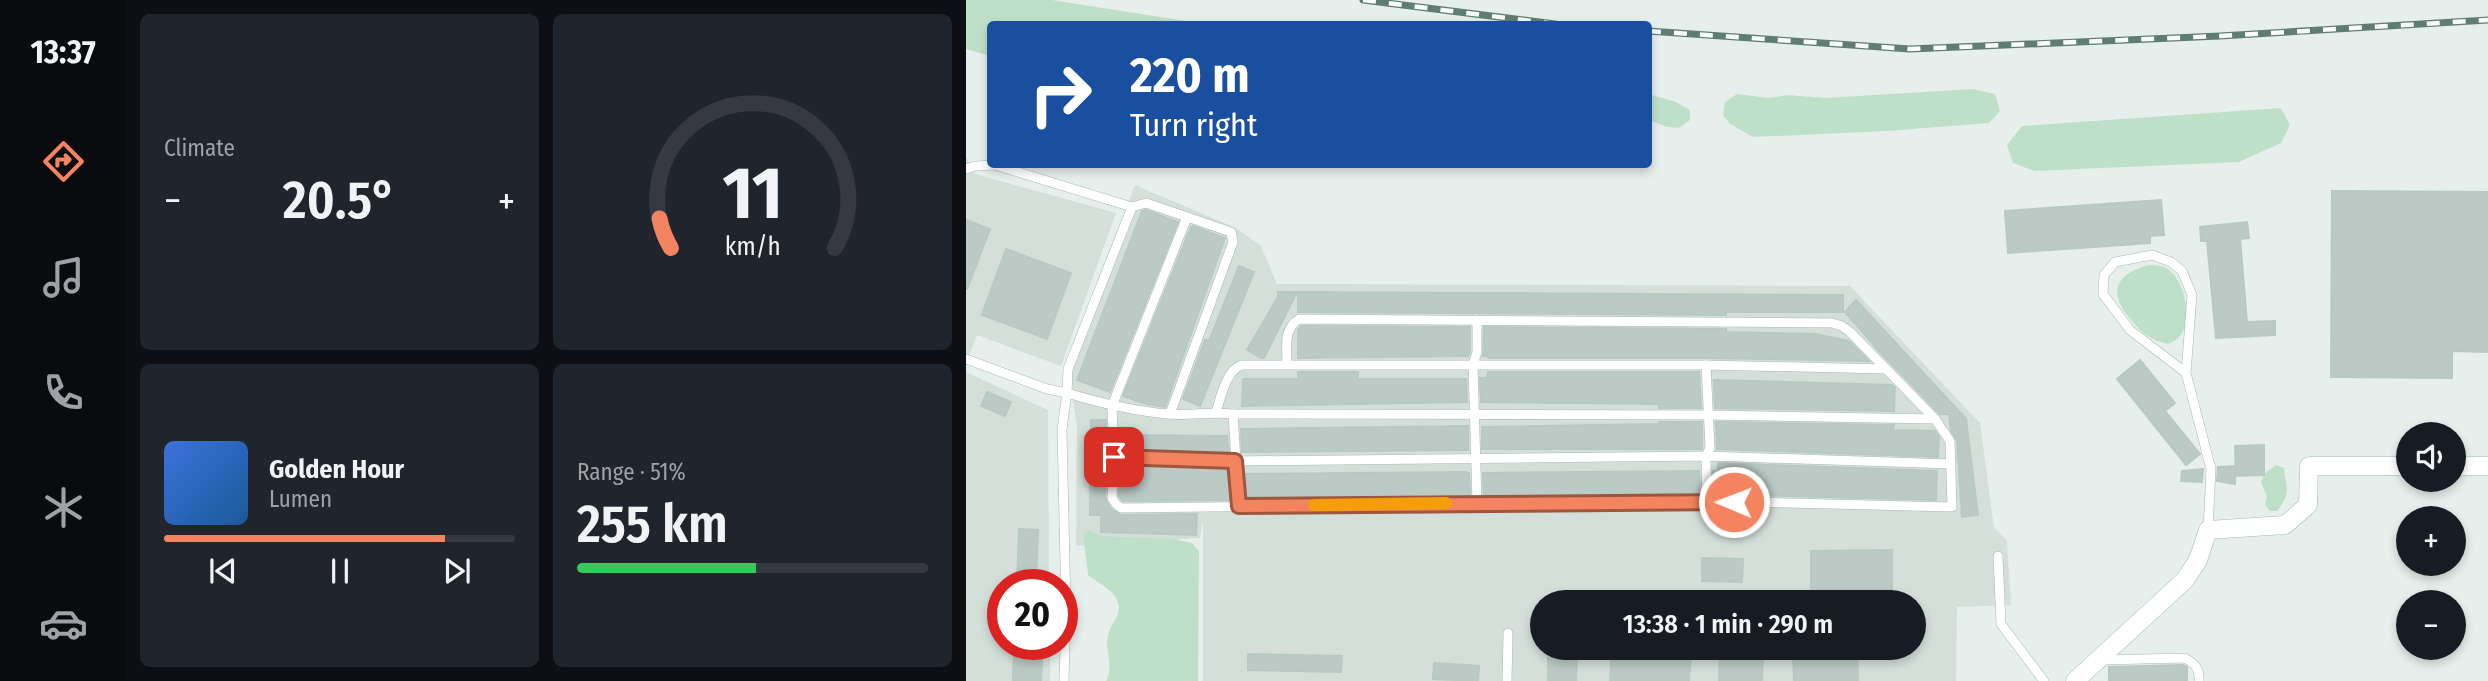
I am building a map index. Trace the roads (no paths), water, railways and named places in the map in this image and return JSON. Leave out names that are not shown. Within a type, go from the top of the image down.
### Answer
[{"type":"street","points":[[2075,681],[2185,580],[2198,560],[2208,530],[2285,525],[2308,505],[2309,466],[2396,466]]},
{"type":"street","points":[[2466,466],[2488,467]]},
{"type":"lane","points":[[966,169],[987,165]]},
{"type":"lane","points":[[1005,168],[1132,207],[1146,203],[1231,232],[1233,242],[1170,414]]},
{"type":"lane","points":[[1064,681],[1066,610],[1062,429],[1068,369],[1132,207]]},
{"type":"lane","points":[[1187,217],[1112,406],[1112,498],[1116,505],[1122,508],[1707,501],[1952,507],[1948,435],[1850,332],[1832,323],[1300,319],[1291,323],[1287,332],[1287,364]]},
{"type":"lane","points":[[2186,373],[2130,330],[2103,294],[2104,275],[2115,262],[2152,255],[2171,262],[2182,271],[2192,295],[2186,373],[2211,469],[2208,530]]},
{"type":"lane","points":[[1477,320],[1477,352],[1474,365],[1477,503]]},
{"type":"lane","points":[[966,359],[1047,389],[1112,406],[1170,414],[1709,415],[1935,419]]},
{"type":"lane","points":[[1216,412],[1235,368],[1242,365],[1706,365],[1887,369]]},
{"type":"lane","points":[[1706,365],[1710,448],[1706,456],[1707,501]]},
{"type":"lane","points":[[1233,414],[1239,506]]},
{"type":"lane","points":[[1114,457],[1235,461],[1706,456],[1951,464]]},
{"type":"lane","points":[[1998,556],[2001,624],[2044,681]]},
{"type":"lane","points":[[1507,681],[1508,633]]},
{"type":"lane","points":[[2097,660],[2185,658],[2195,664],[2200,673],[2199,681]]},
{"type":"railway","points":[[1363,0],[1531,21]]},
{"type":"railway","points":[[1652,31],[1910,49],[2220,36],[2488,20]]}]
